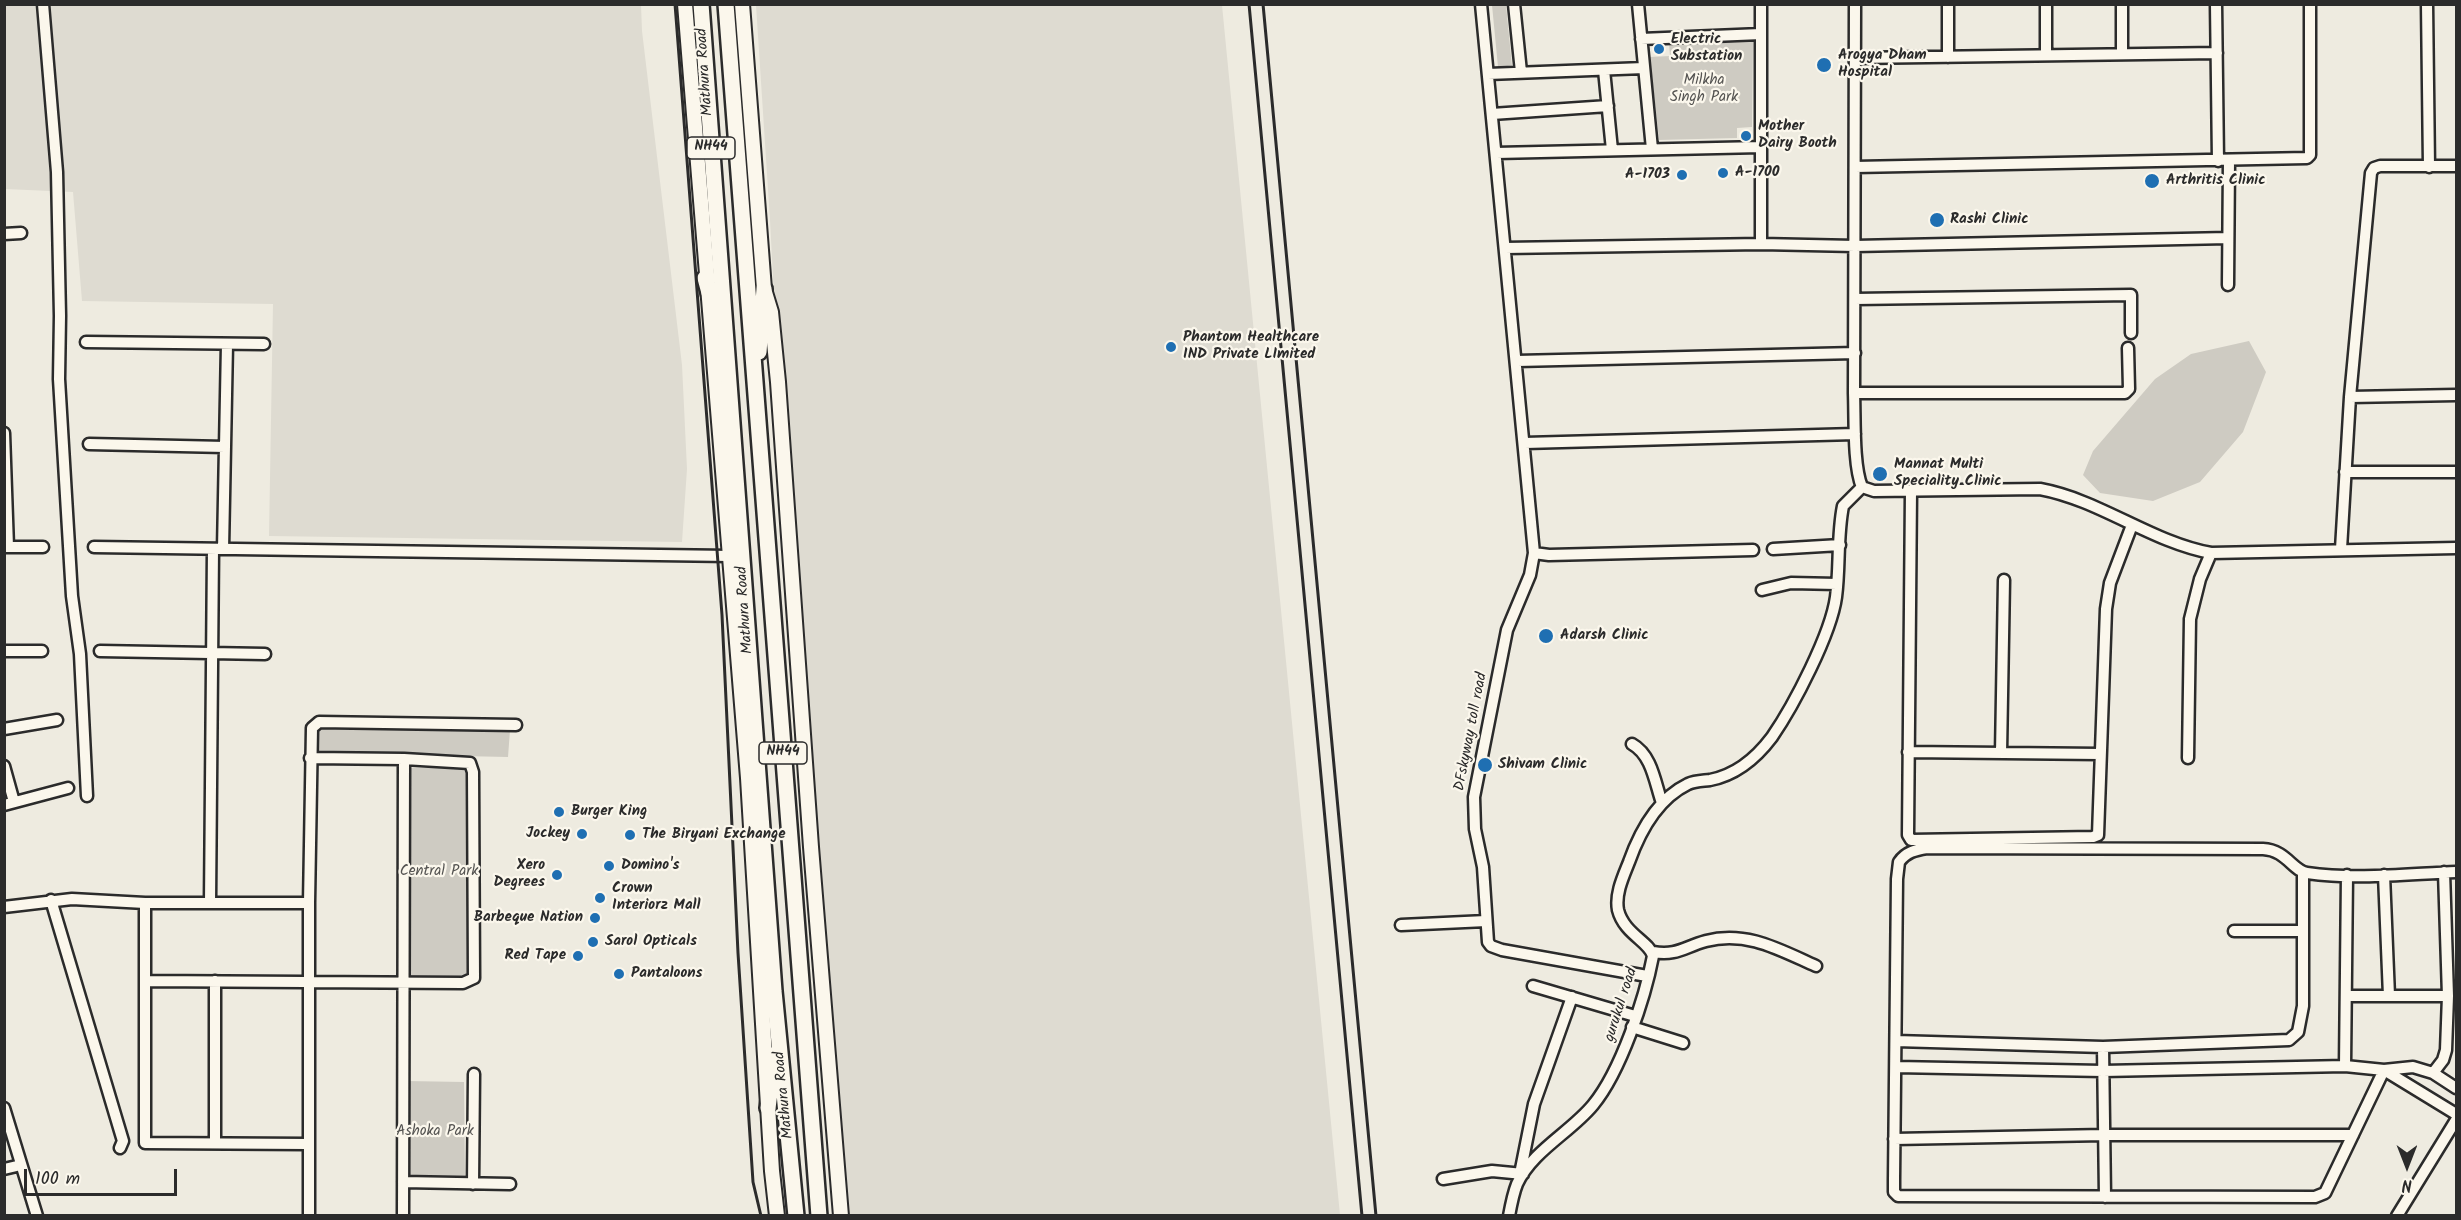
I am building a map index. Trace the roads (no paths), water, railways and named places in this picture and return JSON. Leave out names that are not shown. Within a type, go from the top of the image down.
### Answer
[{"type":"highway","name":"Mathura Road","points":[[700,4],[778,1028],[796,1215]]},
{"type":"highway","name":"Mathura Road","points":[[726,4],[819,1215]]},
{"type":"highway","points":[[705,278],[728,364]]},
{"type":"highway","points":[[755,388],[764,289]]},
{"type":"highway","points":[[768,1108],[778,1028]]},
{"type":"main road","points":[[685,4],[705,278],[730,556],[756,892],[768,1108],[777,1215]]},
{"type":"main road","points":[[742,4],[764,289],[771,312],[778,382],[811,847],[841,1215]]},
{"type":"street","points":[[43,4],[57,172],[59,379],[72,596],[80,654],[87,796]]},
{"type":"street","name":"DFskyway toll road","points":[[1481,4],[1534,553],[1530,574],[1512,614],[1503,644],[1474,797],[1475,830],[1483,867],[1488,942],[1491,946],[1502,950],[1647,976]]},
{"type":"street","points":[[1514,4],[1521,72]]},
{"type":"street","points":[[1638,4],[1652,149]]},
{"type":"street","points":[[1761,4],[1761,244]]},
{"type":"street","points":[[1855,4],[1854,393],[1859,479],[1862,487],[1874,491],[2040,489],[2063,495],[2176,544],[2211,553],[2457,548]]},
{"type":"street","points":[[1948,4],[1948,57]]},
{"type":"street","points":[[2046,4],[2046,55]]},
{"type":"street","points":[[2122,4],[2122,54]]},
{"type":"street","points":[[2216,4],[2228,238],[2228,285]]},
{"type":"street","points":[[1855,167],[2224,161],[2308,157],[2310,4]]},
{"type":"street","points":[[2427,4],[2429,167]]},
{"type":"street","points":[[1641,39],[1761,34]]},
{"type":"street","points":[[1855,58],[2217,53]]},
{"type":"street","points":[[1488,75],[1644,68]]},
{"type":"street","points":[[1604,70],[1612,150]]},
{"type":"street","points":[[1492,114],[1608,106]]},
{"type":"street","points":[[1496,153],[1761,147]]},
{"type":"street","points":[[2341,549],[2350,397],[2371,173],[2374,168],[2380,166],[2457,166]]},
{"type":"street","points":[[4,234],[21,233]]},
{"type":"street","points":[[1505,248],[1761,244],[1856,246],[2228,238]]},
{"type":"street","points":[[1855,299],[2131,295],[2131,333]]},
{"type":"street","points":[[86,342],[264,344]]},
{"type":"street","points":[[210,902],[213,653],[225,447],[227,344]]},
{"type":"street","points":[[1854,393],[2125,393],[2128,389],[2128,348]]},
{"type":"street","points":[[1517,361],[1855,353]]},
{"type":"street","points":[[2350,397],[2457,395]]},
{"type":"street","points":[[4,433],[6,547],[43,547]]},
{"type":"street","points":[[1525,443],[1856,434]]},
{"type":"street","points":[[89,444],[225,447]]},
{"type":"street","points":[[2345,472],[2457,472]]},
{"type":"street","name":"gurukul road","points":[[1509,1215],[1521,1174],[1593,1105],[1618,1063],[1633,1021],[1653,952],[1627,928],[1618,908],[1618,898],[1621,883],[1645,825],[1662,803],[1686,785],[1719,778],[1736,771],[1761,750],[1787,711],[1826,633],[1834,610],[1843,506],[1862,487]]},
{"type":"street","points":[[1911,491],[1908,835],[1914,840],[2096,836],[2098,834],[2107,596],[2132,525]]},
{"type":"street","points":[[1773,549],[1840,545]]},
{"type":"street","points":[[94,547],[730,556]]},
{"type":"street","points":[[1534,553],[1549,555],[1753,550]]},
{"type":"street","points":[[2188,758],[2190,619],[2200,579],[2211,553]]},
{"type":"street","points":[[2001,753],[2004,580]]},
{"type":"street","points":[[1762,590],[1791,583],[1837,584]]},
{"type":"street","points":[[4,651],[42,651]]},
{"type":"street","points":[[100,651],[265,654]]},
{"type":"street","points":[[4,729],[57,720]]},
{"type":"street","points":[[309,1215],[308,982],[311,732],[315,723],[319,722],[516,725]]},
{"type":"street","points":[[1632,744],[1643,752],[1662,803]]},
{"type":"street","points":[[1908,752],[2100,754]]},
{"type":"street","points":[[146,981],[404,983],[468,982],[474,978],[472,766],[466,761],[310,759]]},
{"type":"street","points":[[403,1215],[404,759]]},
{"type":"street","points":[[4,766],[9,804],[68,788]]},
{"type":"street","points":[[2384,1070],[2325,1193],[2315,1197],[1901,1198],[1894,1192],[1899,862],[1911,851],[1927,848],[2268,849],[2287,858],[2303,872],[2384,875],[2457,872]]},
{"type":"street","points":[[1896,1041],[2103,1047],[2289,1041],[2298,1032],[2303,1006],[2303,872]]},
{"type":"street","points":[[2433,1073],[2443,1060],[2446,1050],[2448,996],[2444,872]]},
{"type":"street","points":[[2345,1066],[2347,875]]},
{"type":"street","points":[[2384,875],[2389,996]]},
{"type":"street","points":[[4,907],[51,900],[145,903],[309,903]]},
{"type":"street","points":[[51,900],[123,1141],[120,1148]]},
{"type":"street","points":[[145,903],[145,1143],[308,1144]]},
{"type":"street","points":[[1401,925],[1486,921]]},
{"type":"street","points":[[2234,931],[2303,931]]},
{"type":"street","points":[[1653,952],[1672,954],[1707,941],[1749,939],[1816,966]]},
{"type":"street","points":[[215,981],[215,1143]]},
{"type":"street","points":[[1533,986],[1572,997],[1683,1043]]},
{"type":"street","points":[[2346,996],[2448,996]]},
{"type":"street","points":[[1443,1179],[1492,1171],[1521,1174],[1534,1104],[1572,997]]},
{"type":"street","points":[[2103,1047],[2105,1197]]},
{"type":"street","points":[[1896,1067],[2103,1071],[2345,1066],[2384,1070],[2409,1066],[2433,1073],[2457,1088]]},
{"type":"street","points":[[2384,1070],[2457,1114]]},
{"type":"street","points":[[473,1184],[474,1074]]},
{"type":"street","points":[[4,1108],[37,1215]]},
{"type":"street","points":[[2397,1215],[2453,1131],[2457,1120]]},
{"type":"street","points":[[1894,1139],[2104,1135],[2353,1135]]},
{"type":"street","points":[[4,1168],[21,1165]]},
{"type":"street","points":[[403,1182],[510,1184]]},
{"type":"railway","points":[[675,4],[722,615],[738,953],[753,1182],[761,1216]]},
{"type":"railway","points":[[1249,4],[1362,1216]]},
{"type":"railway","points":[[1263,4],[1376,1216]]},
{"type":"place","name":"Electric Substation","points":[[1659,49]]},
{"type":"place","name":"Arogya Dham Hospital","points":[[1824,65]]},
{"type":"place","name":"Mother Dairy Booth","points":[[1746,136]]},
{"type":"place","name":"A-1700","points":[[1723,173]]},
{"type":"place","name":"A-1703","points":[[1682,175]]},
{"type":"place","name":"Arthritis Clinic","points":[[2152,181]]},
{"type":"place","name":"Rashi Clinic","points":[[1937,220]]},
{"type":"place","name":"Phantom Healthcare IND Private LImited","points":[[1171,347]]},
{"type":"place","name":"Mannat Multi Speciality Clinic","points":[[1880,474]]},
{"type":"place","name":"Adarsh Clinic","points":[[1546,636]]},
{"type":"place","name":"Shivam Clinic","points":[[1485,765]]},
{"type":"place","name":"Burger King","points":[[559,812]]},
{"type":"place","name":"Jockey","points":[[582,834]]},
{"type":"place","name":"The Biryani Exchange","points":[[630,835]]},
{"type":"place","name":"Domino's","points":[[609,866]]},
{"type":"place","name":"Xero Degrees","points":[[557,875]]},
{"type":"place","name":"Crown Interiorz Mall","points":[[600,898]]},
{"type":"place","name":"Barbeque Nation","points":[[595,918]]},
{"type":"place","name":"Sarol Opticals","points":[[593,942]]},
{"type":"place","name":"Red Tape","points":[[578,956]]},
{"type":"place","name":"Pantaloons","points":[[619,974]]},
{"type":"park label","name":"Milkha Singh Park","points":[[1704,90]]},
{"type":"park label","name":"Central Park","points":[[439,872]]},
{"type":"park label","name":"Ashoka Park","points":[[435,1132]]}]
